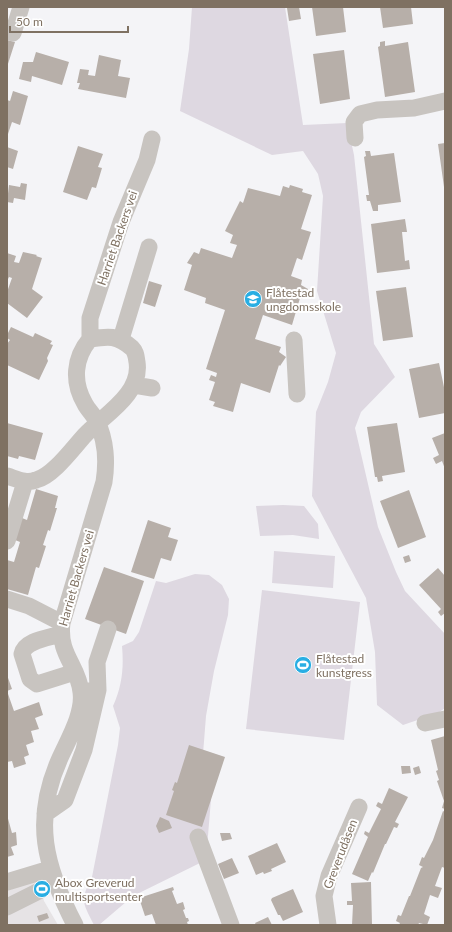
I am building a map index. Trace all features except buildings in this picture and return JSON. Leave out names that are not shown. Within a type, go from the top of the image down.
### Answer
[{"type":"street","points":[[14,33],[21,7]]},
{"type":"street","points":[[355,138],[354,122],[360,114],[377,110],[414,108],[445,101]]},
{"type":"street","name":"Harriet Backers vei","points":[[75,925],[60,897],[50,869],[44,840],[45,814],[53,774],[71,733],[79,710],[81,692],[75,672],[64,653],[61,629],[104,482],[107,464],[98,422],[84,403],[77,387],[76,366],[81,349],[90,338],[90,318],[122,222],[147,160],[152,140]]},
{"type":"street","points":[[121,339],[149,247]]},
{"type":"street","points":[[7,476],[25,482],[36,480],[48,474],[98,422],[120,403],[134,385],[138,370],[136,351],[121,339],[107,336],[90,338]]},
{"type":"street","points":[[294,340],[297,394]]},
{"type":"street","points":[[134,385],[152,388]]},
{"type":"street","points":[[7,541],[25,482]]},
{"type":"street","points":[[7,599],[29,606],[61,629],[31,643],[23,651],[22,654],[30,679],[37,684],[75,672]]},
{"type":"street","points":[[45,814],[65,800],[84,750],[98,690],[97,662],[108,628]]},
{"type":"street","points":[[81,692],[98,690]]},
{"type":"street","points":[[425,723],[445,719]]},
{"type":"street","name":"Greverudåsen","points":[[328,925],[324,896],[329,876],[359,807]]},
{"type":"street","points":[[198,837],[231,925]]},
{"type":"street","points":[[7,882],[50,869]]},
{"type":"street","points":[[7,907],[39,891]]},
{"type":"shaded area","points":[[192,7],[285,7],[303,125],[347,123],[354,155],[374,344],[395,377],[361,412],[355,428],[378,527],[396,572],[405,591],[445,634],[445,708],[438,713],[403,725],[377,705],[375,652],[366,598],[312,496],[316,412],[328,382],[336,353],[317,291],[323,196],[318,174],[303,151],[272,155],[180,111],[189,49]]},
{"type":"shaded area","points":[[256,506],[304,506],[318,524],[319,539],[293,535],[260,536]]},
{"type":"shaded area","points":[[274,551],[335,556],[333,588],[272,583]]},
{"type":"shaded area","points":[[195,574],[209,575],[222,585],[229,599],[228,615],[214,671],[206,716],[203,754],[211,799],[207,848],[202,862],[133,896],[99,925],[94,925],[85,906],[84,896],[92,877],[118,745],[120,728],[113,706],[122,677],[122,646],[133,641],[139,632],[156,581],[166,583]]},
{"type":"shaded area","name":"Flåtestad kunstgress","points":[[262,590],[360,602],[344,740],[246,729]]},
{"type":"shaded area","points":[[38,880],[44,901],[58,925],[7,925],[7,881]]},
{"type":"place","name":"Flåtestad ungdomsskole","points":[[253,299]]},
{"type":"place","name":"Flåtestad kunstgress","points":[[303,665]]},
{"type":"place","name":"Abox Greverud multisportsenter","points":[[42,889]]}]
